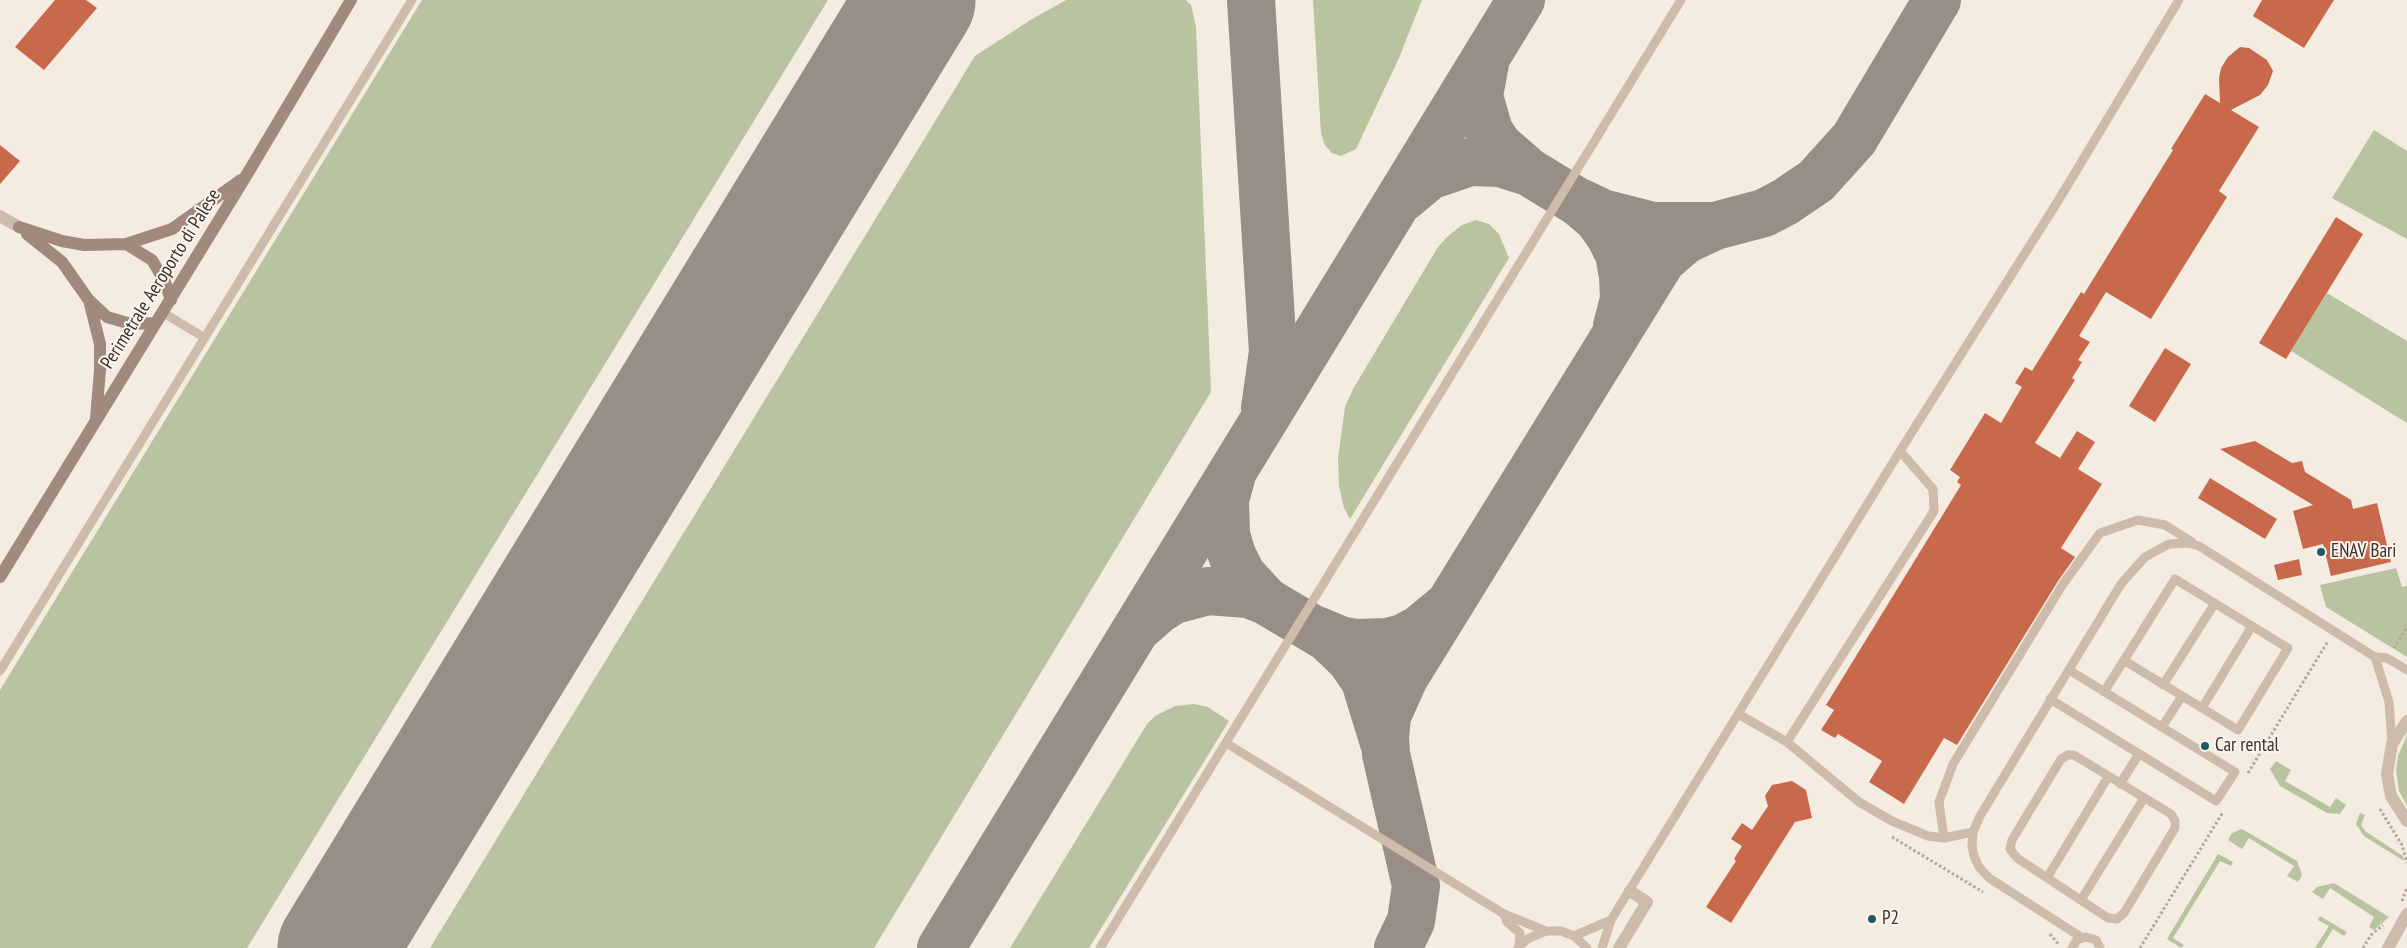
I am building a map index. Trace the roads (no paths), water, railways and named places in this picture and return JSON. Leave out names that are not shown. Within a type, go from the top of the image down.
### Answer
[{"type":"street","name":"Perimetrale Aeroporto di Palese","points":[[0,576],[352,0]]},
{"type":"street","points":[[19,228],[62,241],[84,245],[126,244],[172,229],[246,176]]},
{"type":"street","points":[[0,216],[19,228],[62,262],[88,299],[107,317],[119,323],[131,324],[159,318]]},
{"type":"street","points":[[126,244],[152,260],[165,282],[170,300]]},
{"type":"street","points":[[88,299],[100,344],[96,421]]},
{"type":"street","points":[[2407,721],[2392,744],[2387,768],[2389,788],[2397,807],[2407,821]]},
{"type":"street","points":[[1619,948],[1647,902],[1630,891]]},
{"type":"street","points":[[2388,948],[2407,914]]},
{"type":"lane","points":[[0,671],[412,0]]},
{"type":"lane","points":[[1100,948],[1681,0]]},
{"type":"lane","points":[[1602,948],[1611,920],[1900,451],[2058,201],[2179,0]]},
{"type":"lane","points":[[159,318],[205,338]]},
{"type":"lane","points":[[1787,742],[1934,511],[1933,489],[1900,451]]},
{"type":"lane","points":[[1944,838],[1939,802],[1953,764],[2063,584],[2100,534],[2138,520],[2165,525],[2375,657],[2387,658],[2407,670]]},
{"type":"lane","points":[[2100,948],[2091,938],[2082,937],[1989,878],[1979,867],[1974,856],[1972,846],[1973,832],[1980,816],[2050,699],[2122,584],[2145,557],[2169,544],[2189,543],[2199,546]]},
{"type":"lane","points":[[2104,692],[2175,579],[2288,648],[2238,730],[2125,661]]},
{"type":"lane","points":[[2163,684],[2215,603]]},
{"type":"lane","points":[[2202,708],[2252,626]]},
{"type":"lane","points":[[2375,657],[2387,694],[2392,744]]},
{"type":"lane","points":[[2050,699],[2216,802],[2235,772],[2069,670]]},
{"type":"lane","points":[[2162,728],[2182,696]]},
{"type":"lane","points":[[1738,714],[1787,742],[1859,802],[1913,830],[1944,838],[1973,832]]},
{"type":"lane","points":[[1226,743],[1504,914],[1546,931],[1561,931],[1574,936],[1587,948]]},
{"type":"lane","points":[[2120,784],[2139,754]]},
{"type":"lane","points":[[2068,755],[2074,755],[2120,784],[2171,814],[2175,828],[2129,904],[2117,919],[2108,918],[2017,858],[2010,849],[2012,840],[2026,816],[2061,760],[2068,755]]},
{"type":"lane","points":[[2047,878],[2108,777]]},
{"type":"lane","points":[[2081,900],[2144,798]]},
{"type":"lane","points":[[1504,914],[1507,922],[1520,933],[1518,947]]},
{"type":"lane","points":[[1574,936],[1611,920]]},
{"type":"lane","points":[[1518,947],[1527,939],[1546,931]]},
{"type":"lane","points":[[2072,948],[2082,937]]},
{"type":"place","name":"ENAV Bari","points":[[2321,552]]},
{"type":"place","name":"Car rental","points":[[2205,746]]},
{"type":"place","name":"P2","points":[[1872,919]]}]
